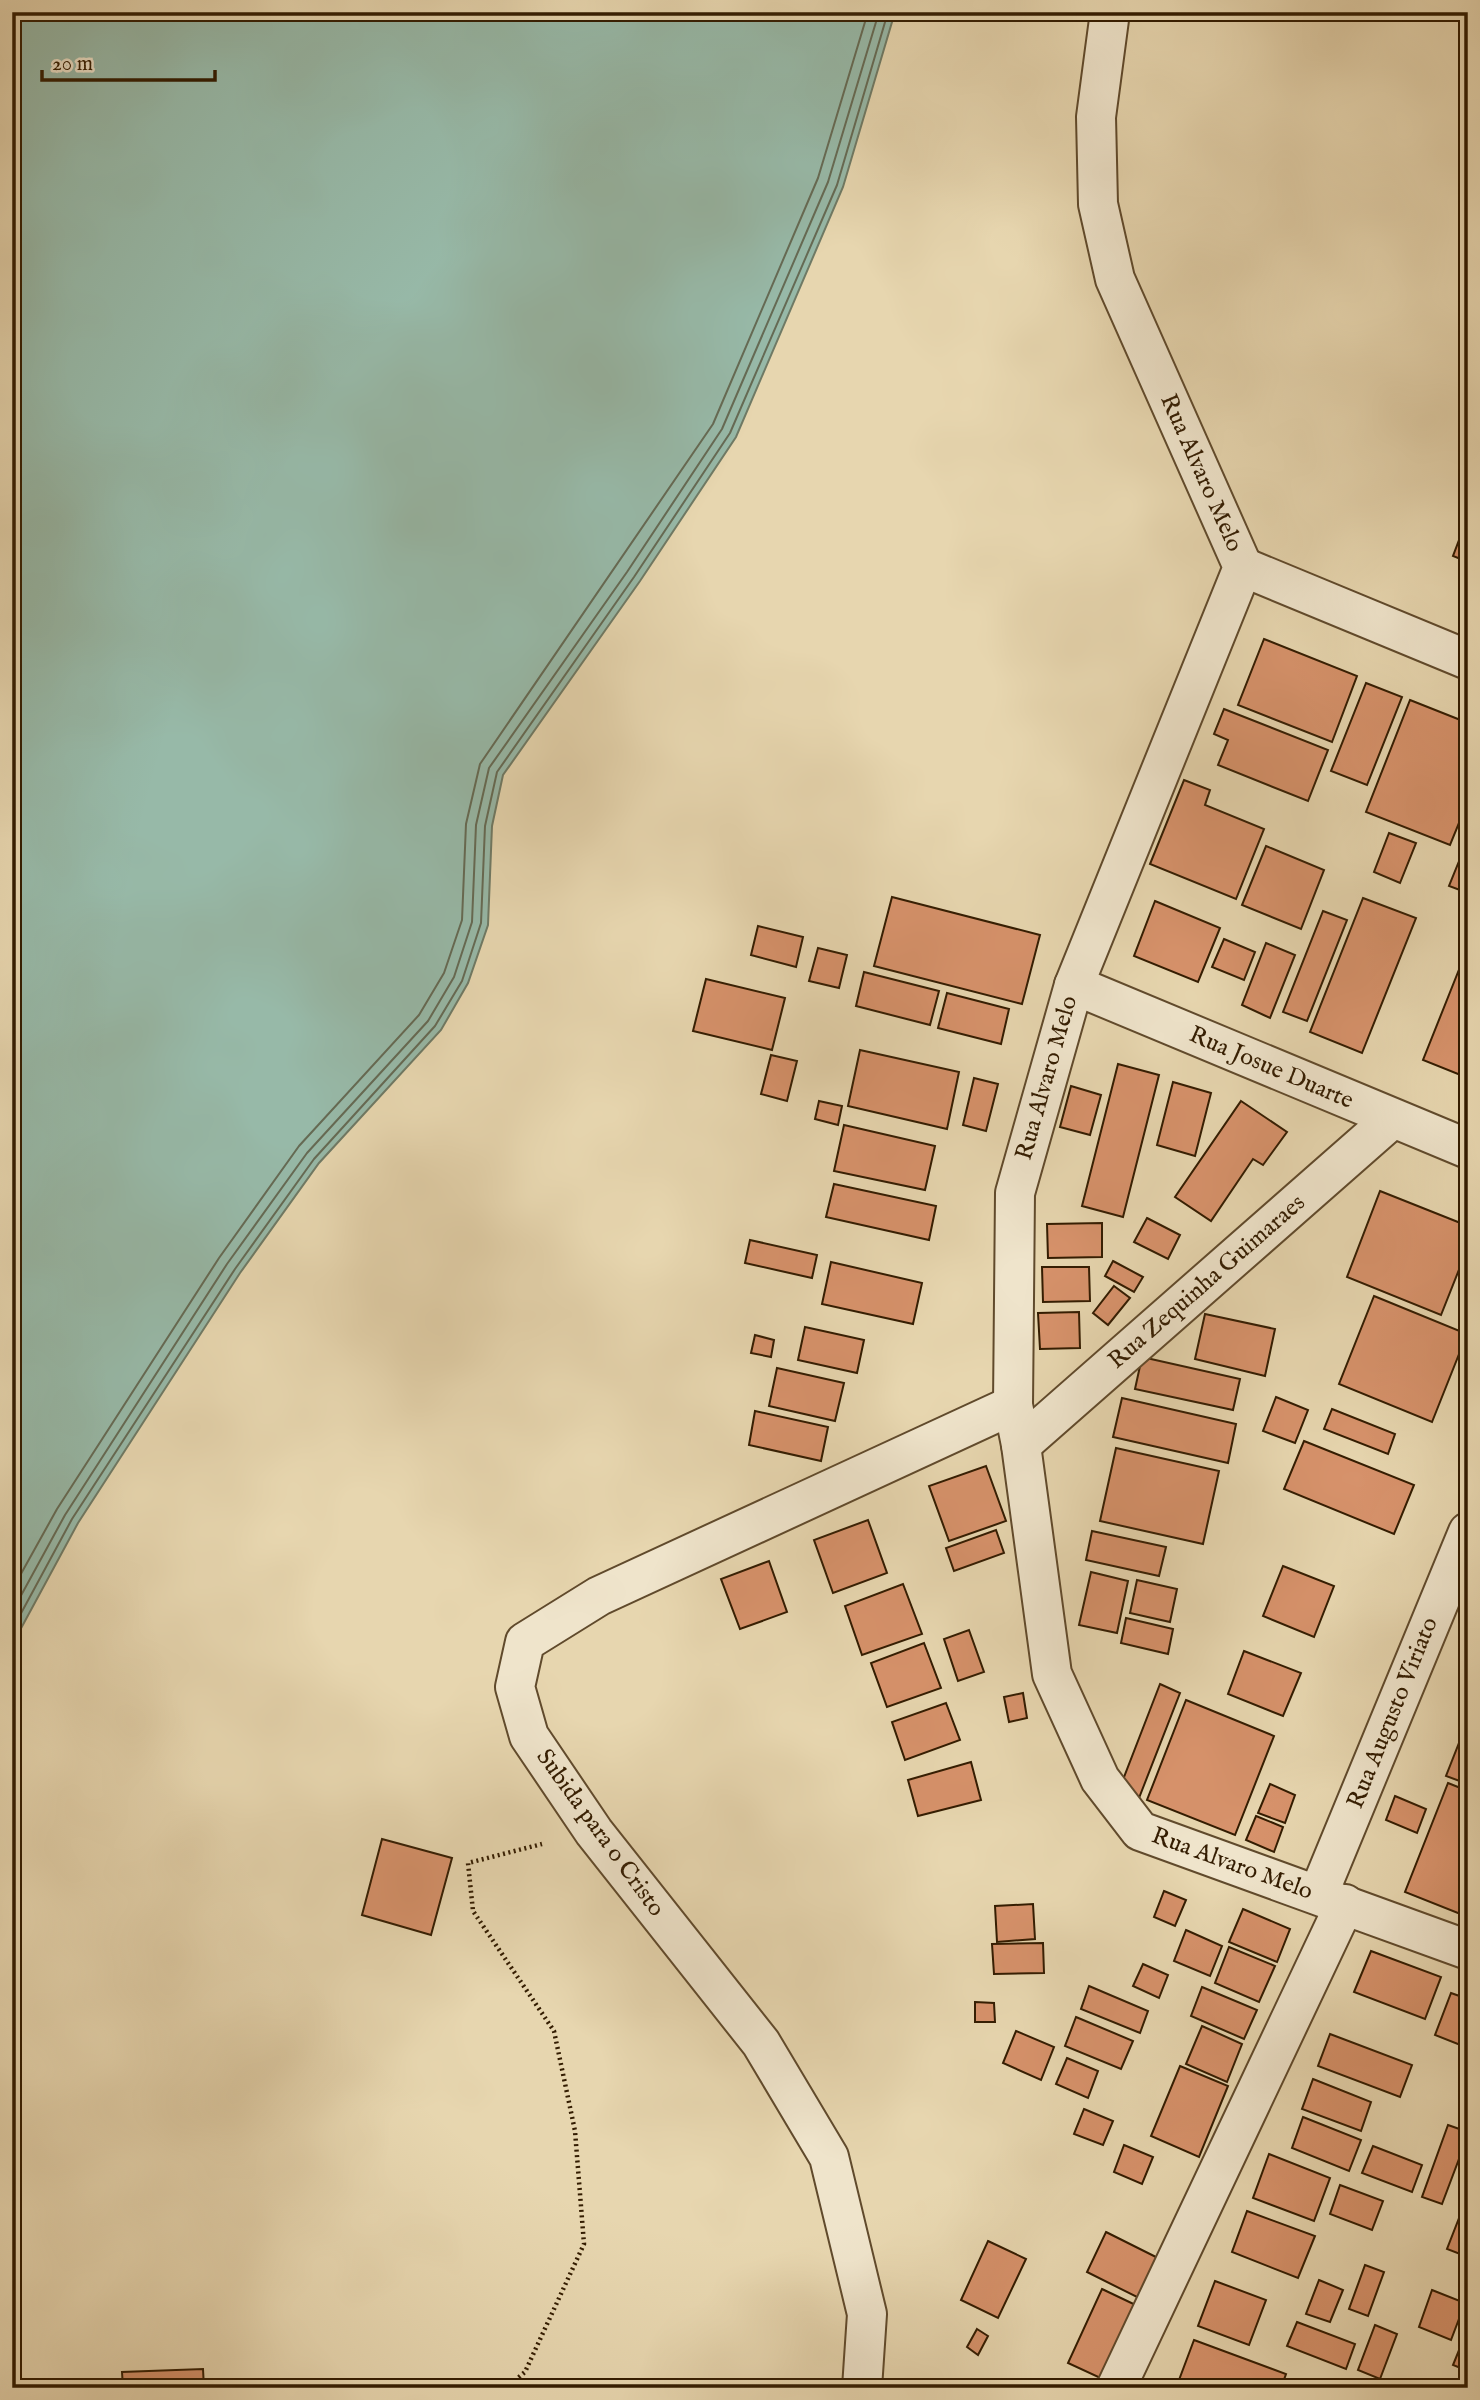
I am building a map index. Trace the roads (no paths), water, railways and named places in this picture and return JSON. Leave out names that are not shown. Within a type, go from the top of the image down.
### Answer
[{"type":"street","name":"Rua Alvaro Melo","points":[[1110,12],[1097,117],[1098,204],[1115,279],[1243,567],[1074,985],[1015,1193],[1013,1405],[1052,1674],[1100,1779],[1140,1831],[1468,1950]]},
{"type":"street","points":[[1243,567],[1468,660]]},
{"type":"street","name":"Rua Josue Duarte","points":[[1074,985],[1468,1149]]},
{"type":"street","name":"Rua Zequinha Guimaraes","points":[[1021,1446],[1392,1119]]},
{"type":"street","name":"Subida para o Cristo","points":[[862,2388],[867,2314],[829,2157],[761,2043],[594,1832],[529,1736],[515,1687],[525,1642],[599,1596],[1013,1405]]},
{"type":"street","name":"Rua Augusto Viriato","points":[[1116,2388],[1331,1899],[1468,1532]]},
{"type":"water","points":[[12,12],[895,12],[843,187],[736,437],[640,581],[503,775],[492,826],[488,925],[468,983],[441,1030],[319,1163],[240,1273],[78,1523],[12,1645]]}]
